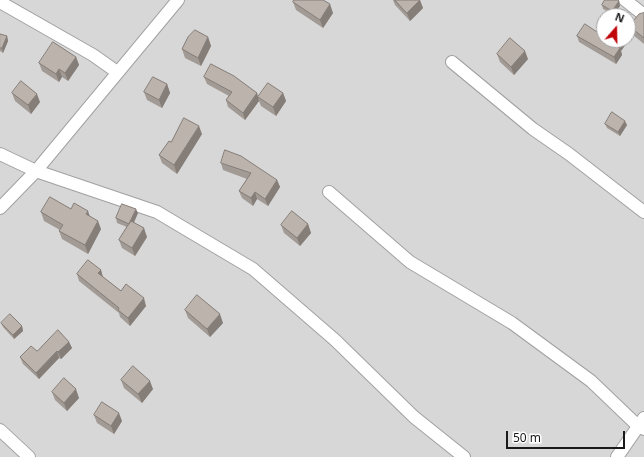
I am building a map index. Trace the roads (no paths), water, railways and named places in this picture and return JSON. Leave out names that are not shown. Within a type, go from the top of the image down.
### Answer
[{"type":"street","points":[[0,208],[36,172],[117,72],[178,0]]},
{"type":"street","points":[[626,0],[644,16]]},
{"type":"street","points":[[0,2],[93,55],[117,72]]},
{"type":"street","points":[[452,62],[533,129],[569,154],[644,212]]},
{"type":"street","points":[[0,154],[36,172],[157,212],[253,269],[335,340],[414,417],[464,457]]},
{"type":"street","points":[[329,192],[410,262],[512,323],[591,381],[642,424],[617,457]]},
{"type":"street","points":[[0,430],[29,457]]}]
